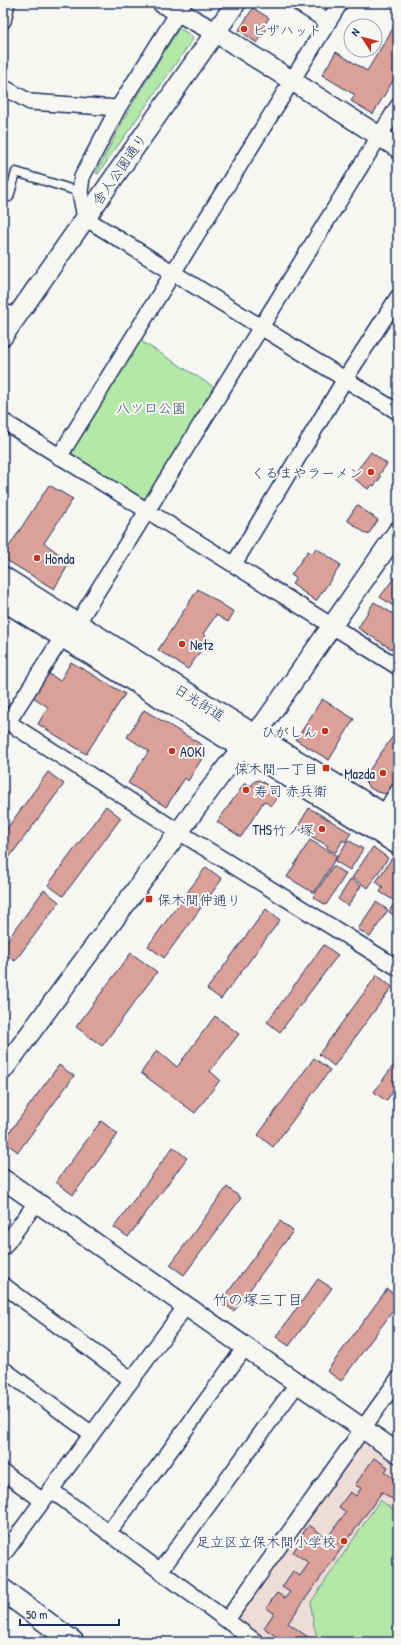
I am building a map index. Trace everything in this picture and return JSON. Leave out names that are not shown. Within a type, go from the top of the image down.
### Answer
[{"type":"highway","name":"日光街道","points":[[3,578],[70,630],[248,742],[398,843]]},
{"type":"highway","name":"日光街道","points":[[3,599],[70,630]]},
{"type":"highway","name":"日光街道","points":[[248,742],[391,820]]},
{"type":"main road","points":[[3,1590],[72,1642]]},
{"type":"street","points":[[3,21],[7,3]]},
{"type":"street","name":"舎人公園通り","points":[[3,336],[10,314],[85,218],[236,3]]},
{"type":"street","points":[[298,3],[328,22]]},
{"type":"street","points":[[59,457],[340,3]]},
{"type":"street","points":[[398,148],[175,6],[118,108],[82,177],[80,192],[85,218],[398,412]]},
{"type":"street","points":[[3,86],[30,102],[118,108]]},
{"type":"street","points":[[397,965],[179,832],[6,720],[70,630],[149,511],[398,106]]},
{"type":"street","points":[[234,564],[346,379],[398,297]]},
{"type":"street","points":[[3,421],[398,666]]},
{"type":"street","points":[[3,1070],[228,765],[248,742],[332,626],[398,531]]},
{"type":"street","points":[[391,820],[398,792]]},
{"type":"street","points":[[3,1179],[398,1452]]},
{"type":"street","points":[[3,1248],[36,1202]]},
{"type":"street","points":[[3,1285],[132,1380]]},
{"type":"street","points":[[3,1555],[186,1306]]},
{"type":"street","points":[[108,1533],[246,1346]]},
{"type":"street","points":[[3,1369],[92,1434]]},
{"type":"street","points":[[227,1620],[398,1379]]},
{"type":"street","points":[[160,1571],[298,1383]]},
{"type":"street","points":[[3,1472],[47,1496],[108,1533],[256,1642]]},
{"type":"lane","points":[[9,197],[16,172],[80,192]]},
{"type":"shaded area","name":"足立区立保木間小学校","points":[[360,1442],[371,1447],[398,1466],[398,1642],[263,1642],[238,1623],[236,1616]]},
{"type":"green space","points":[[179,28],[192,36],[193,39],[98,174],[96,173],[128,111]]},
{"type":"green space","name":"八ツ口公園","points":[[138,339],[217,389],[152,495],[144,499],[73,456],[71,448]]},
{"type":"green space","points":[[380,1500],[398,1513],[398,1642],[320,1642],[314,1627],[311,1602]]},
{"type":"building","points":[[253,8],[269,18],[264,25],[268,27],[257,43],[239,30]]},
{"type":"building","points":[[398,20],[398,72],[373,114],[351,101],[355,95],[322,75],[336,52],[343,56],[343,58],[346,58],[367,71],[375,58],[383,58],[383,45]]},
{"type":"building","points":[[371,452],[387,464],[379,475],[381,477],[374,486],[372,485],[368,489],[352,477]]},
{"type":"building","points":[[49,485],[73,499],[44,543],[70,562],[54,589],[3,558]]},
{"type":"building","points":[[357,505],[378,520],[368,535],[347,520]]},
{"type":"building","points":[[316,548],[341,565],[316,601],[292,584],[296,578],[291,575],[308,551],[312,554]]},
{"type":"building","points":[[394,578],[398,581],[398,609],[380,597]]},
{"type":"building","points":[[198,589],[234,612],[228,622],[216,615],[203,634],[209,639],[188,669],[158,650]]},
{"type":"building","points":[[374,602],[398,617],[398,653],[358,628]]},
{"type":"building","points":[[71,662],[125,694],[86,754],[38,724],[48,707],[33,697],[48,673],[60,681]]},
{"type":"building","points":[[322,699],[354,719],[329,760],[296,740]]},
{"type":"building","points":[[144,710],[202,745],[204,755],[188,781],[185,778],[166,807],[128,783],[149,751],[127,737]]},
{"type":"building","points":[[393,736],[398,739],[398,778],[387,794],[377,792],[370,788],[363,779]]},
{"type":"building","points":[[3,743],[9,747],[3,755]]},
{"type":"building","points":[[48,772],[64,784],[5,863],[3,862],[3,834]]},
{"type":"building","points":[[259,780],[280,793],[271,806],[264,801],[241,837],[217,822],[245,783],[251,786],[255,781]]},
{"type":"building","points":[[106,806],[121,818],[63,896],[48,885]]},
{"type":"building","points":[[309,808],[351,833],[345,842],[343,840],[335,853],[327,848],[328,846],[297,828]]},
{"type":"building","points":[[310,840],[337,856],[314,893],[287,877]]},
{"type":"building","points":[[348,840],[363,849],[350,870],[335,861]]},
{"type":"building","points":[[373,847],[388,858],[368,888],[352,878]]},
{"type":"building","points":[[392,858],[398,862],[398,903],[380,892],[383,887],[376,882]]},
{"type":"building","points":[[333,866],[346,874],[326,905],[313,897]]},
{"type":"building","points":[[206,867],[222,879],[164,958],[148,946]]},
{"type":"building","points":[[351,879],[361,886],[348,906],[338,899]]},
{"type":"building","points":[[44,890],[59,902],[15,961],[3,953],[3,946]]},
{"type":"building","points":[[395,901],[398,903],[398,918],[389,912]]},
{"type":"building","points":[[376,902],[388,910],[370,937],[358,929]]},
{"type":"building","points":[[266,909],[280,920],[221,999],[207,989]]},
{"type":"building","points":[[324,945],[338,955],[280,1032],[267,1022]]},
{"type":"building","points":[[131,953],[157,972],[102,1046],[76,1027]]},
{"type":"building","points":[[377,975],[392,987],[334,1066],[319,1054]]},
{"type":"building","points":[[215,1016],[239,1034],[210,1071],[220,1080],[195,1113],[141,1073],[157,1050],[177,1067]]},
{"type":"building","points":[[314,1058],[330,1070],[273,1147],[258,1135]]},
{"type":"building","points":[[398,1059],[398,1085],[386,1101],[374,1092]]},
{"type":"building","points":[[59,1065],[74,1076],[18,1152],[3,1141]]},
{"type":"building","points":[[101,1121],[118,1134],[73,1195],[56,1182]]},
{"type":"building","points":[[173,1147],[187,1158],[128,1237],[114,1227]]},
{"type":"building","points":[[227,1187],[241,1198],[184,1275],[170,1265]]},
{"type":"building","points":[[280,1221],[293,1231],[234,1311],[221,1302]]},
{"type":"building","points":[[398,1276],[398,1286],[393,1282]]},
{"type":"building","points":[[318,1279],[332,1288],[289,1346],[276,1337]]},
{"type":"building","points":[[387,1289],[398,1297],[398,1304],[341,1381],[327,1371]]},
{"type":"building","points":[[374,1458],[388,1467],[385,1472],[398,1482],[398,1503],[382,1492],[288,1623],[315,1642],[284,1642],[264,1628],[274,1613],[266,1608],[277,1593],[285,1598],[290,1592],[282,1587],[293,1571],[300,1576],[309,1563],[293,1552],[301,1541],[299,1539],[309,1525],[327,1538],[346,1512],[339,1507],[350,1492],[356,1496],[361,1488],[355,1485]]},
{"type":"place","name":"ピザハット","points":[[244,29]]},
{"type":"place","name":"くるまやラーメン","points":[[371,472]]},
{"type":"place","name":"Honda","points":[[37,558]]},
{"type":"place","name":"Netz","points":[[182,644]]},
{"type":"place","name":"ひがしん","points":[[325,731]]},
{"type":"place","name":"AOKI","points":[[172,751]]},
{"type":"place","name":"保木間一丁目","points":[[326,768]]},
{"type":"place","name":"Mazda","points":[[383,773]]},
{"type":"place","name":"寿司 赤兵衛","points":[[246,790]]},
{"type":"place","name":"THS竹ノ塚","points":[[322,829]]},
{"type":"place","name":"保木間仲通り","points":[[149,899]]},
{"type":"place","name":"足立区立保木間小学校","points":[[344,1541]]},
{"type":"district","name":"竹の塚三丁目","points":[[258,1299]]}]
